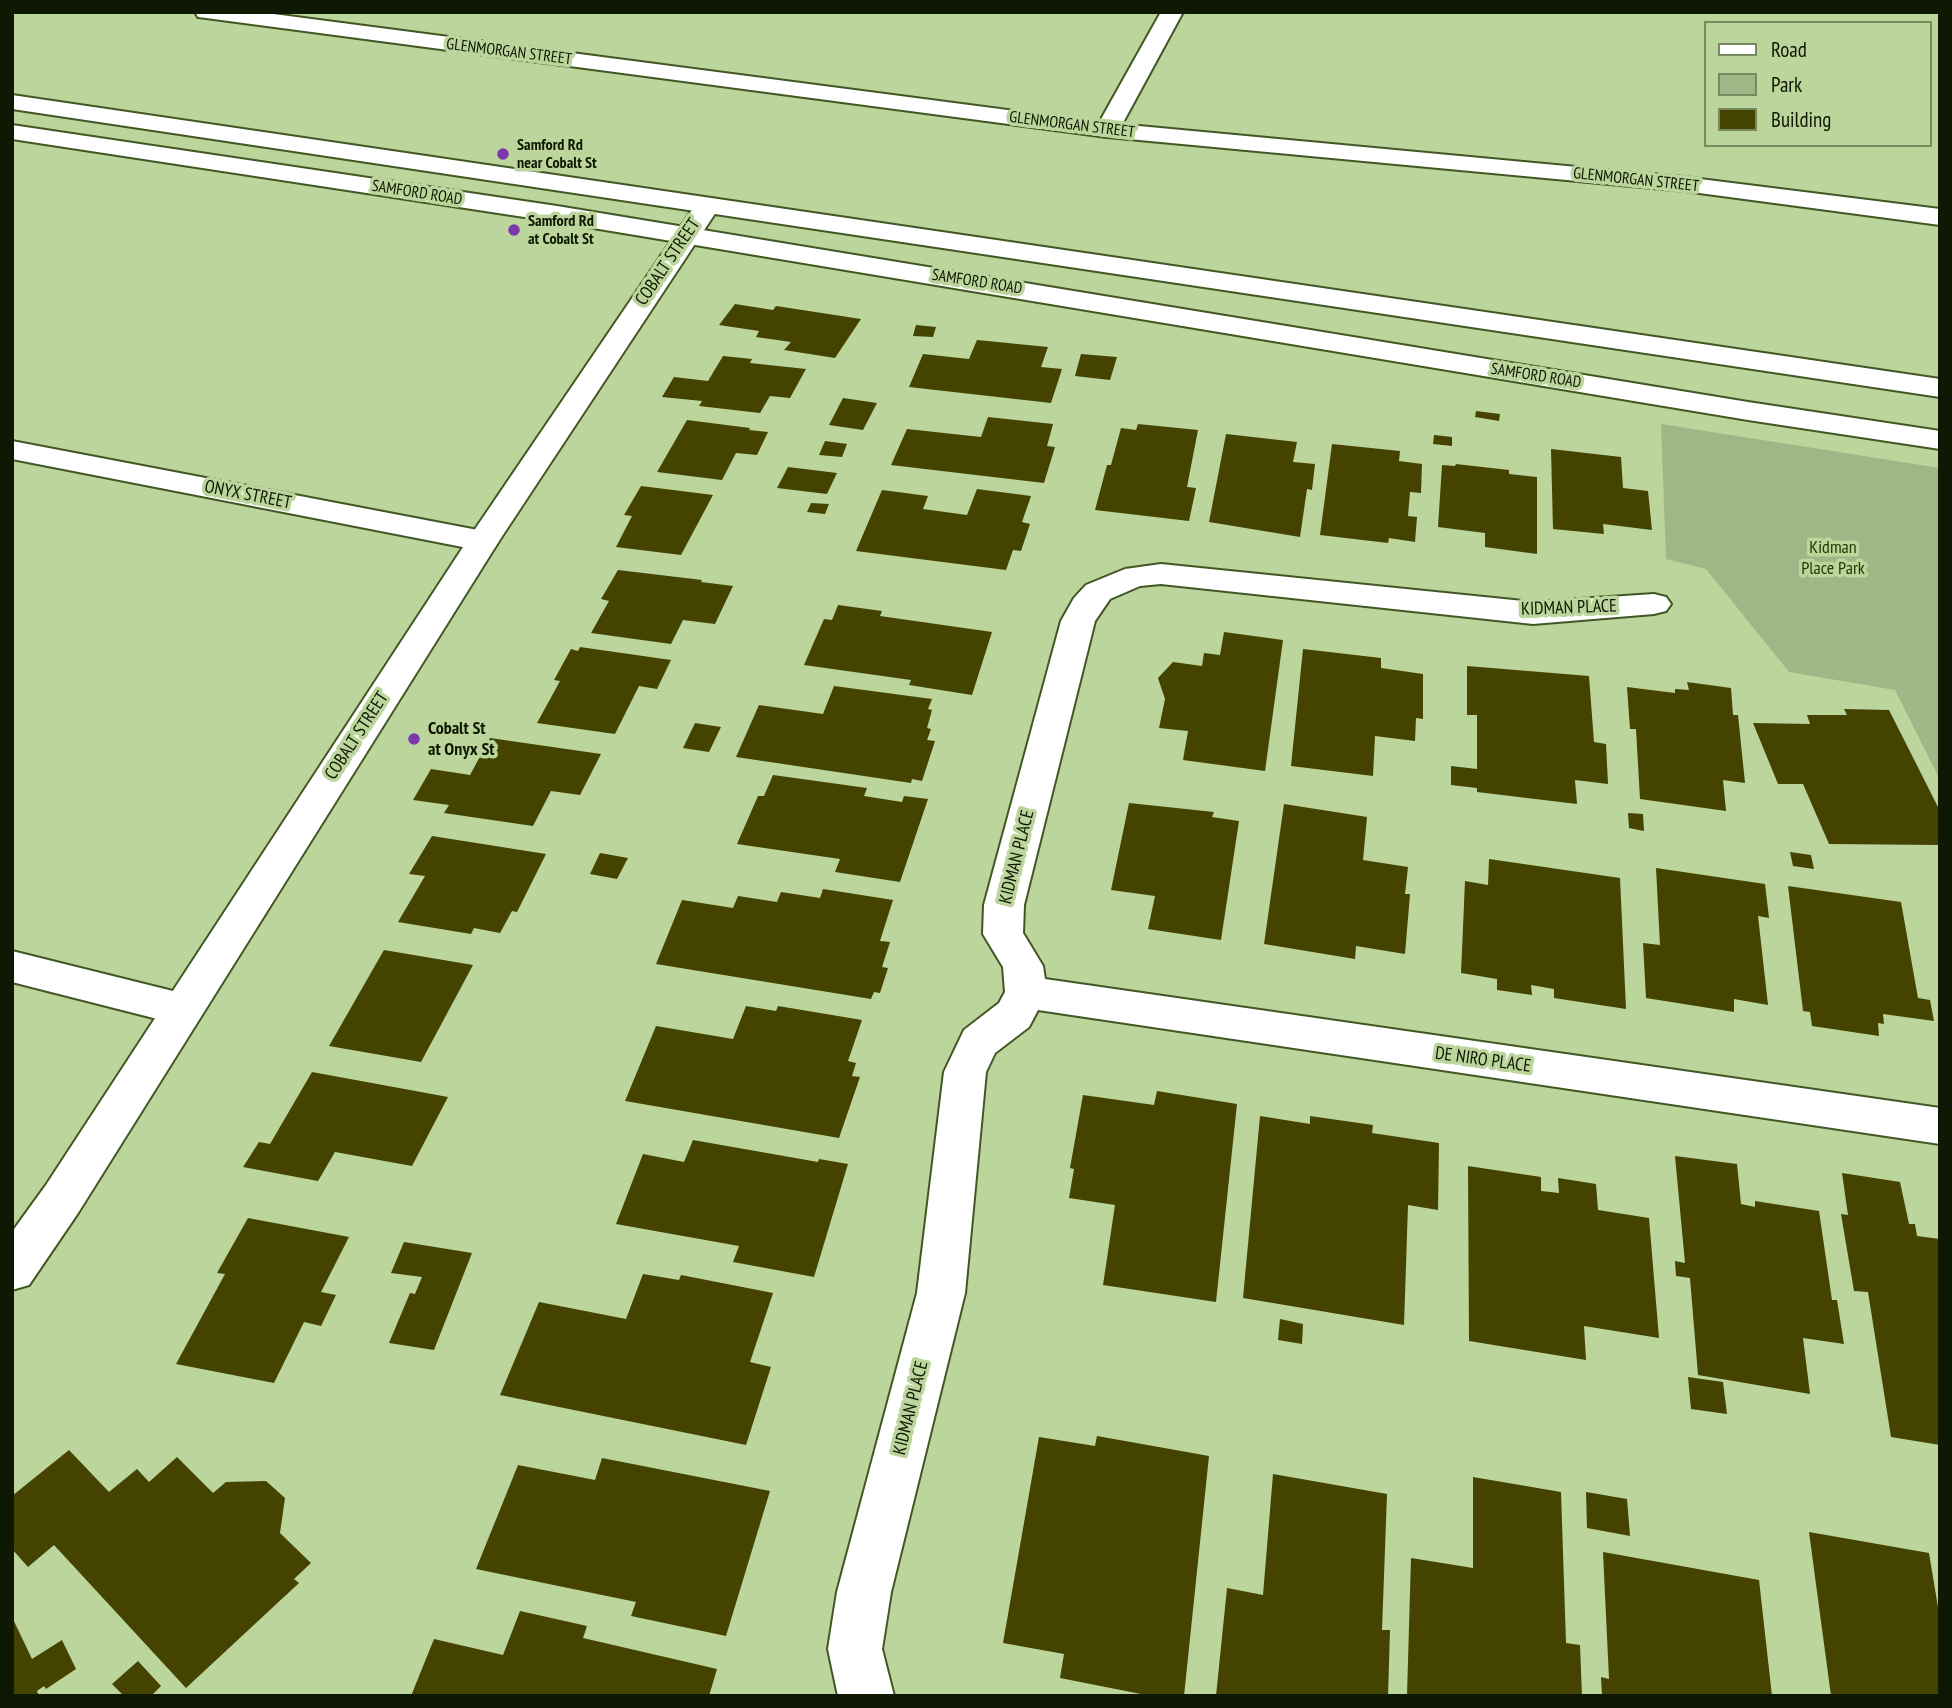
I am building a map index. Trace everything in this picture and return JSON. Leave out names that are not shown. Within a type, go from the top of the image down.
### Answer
[{"type":"street","name":"GLENMORGAN STREET","points":[[206,12],[1107,130],[1684,184],[1940,217]]},
{"type":"street","points":[[1107,130],[1172,12]]},
{"type":"street","name":"SAMFORD ROAD","points":[[12,102],[1940,388]]},
{"type":"street","name":"SAMFORD ROAD","points":[[12,132],[686,235],[1721,407],[1940,440]]},
{"type":"street","name":"COBALT STREET","points":[[12,1270],[62,1199],[181,1009],[483,541],[707,206]]},
{"type":"street","name":"ONYX STREET","points":[[12,450],[483,541]]},
{"type":"street","name":"KIDMAN PLACE","points":[[866,1696],[855,1649],[864,1592],[941,1293],[965,1072],[979,1042],[1014,1015],[1026,992],[1023,967],[1003,934],[1004,905],[1078,621],[1086,605],[1098,592],[1137,576],[1161,574],[1533,613],[1654,604]]},
{"type":"street","points":[[12,966],[181,1009]]},
{"type":"street","name":"DE NIRO PLACE","points":[[1026,992],[1940,1126]]},
{"type":"green space","name":"Kidman Place Park","points":[[1661,424],[1940,468],[1940,780],[1895,690],[1789,672],[1706,569],[1666,559]]},
{"type":"building","points":[[735,304],[773,310],[776,306],[861,319],[835,358],[784,350],[791,342],[756,337],[759,331],[719,325]]},
{"type":"building","points":[[916,325],[936,327],[933,337],[913,336]]},
{"type":"building","points":[[977,340],[1048,347],[1041,367],[1062,369],[1051,403],[909,387],[923,354],[969,359]]},
{"type":"building","points":[[1081,354],[1117,357],[1110,380],[1075,376]]},
{"type":"building","points":[[723,356],[752,359],[750,363],[806,369],[790,398],[770,396],[760,413],[699,406],[702,401],[662,397],[674,377],[708,381]]},
{"type":"building","points":[[843,398],[877,403],[863,430],[829,425]]},
{"type":"building","points":[[1476,411],[1500,414],[1499,421],[1475,417]]},
{"type":"building","points":[[988,417],[1053,424],[1047,446],[1055,447],[1044,483],[891,465],[907,429],[981,437]]},
{"type":"building","points":[[687,420],[768,432],[757,455],[736,453],[722,480],[657,472]]},
{"type":"building","points":[[1138,424],[1198,430],[1187,487],[1196,488],[1189,521],[1095,510],[1107,465],[1111,465],[1121,428],[1136,430]]},
{"type":"building","points":[[1226,434],[1297,442],[1293,462],[1315,464],[1312,490],[1307,489],[1300,537],[1209,522]]},
{"type":"building","points":[[1434,435],[1452,437],[1452,446],[1433,444]]},
{"type":"building","points":[[825,441],[847,444],[842,457],[819,455]]},
{"type":"building","points":[[1332,444],[1400,451],[1399,461],[1422,464],[1421,493],[1410,492],[1408,516],[1417,517],[1415,542],[1389,538],[1388,543],[1320,535]]},
{"type":"building","points":[[1551,449],[1621,457],[1623,488],[1648,491],[1652,530],[1603,524],[1604,534],[1553,529]]},
{"type":"building","points":[[1442,465],[1509,470],[1509,474],[1537,477],[1537,554],[1485,547],[1485,533],[1438,527]]},
{"type":"building","points":[[788,467],[837,473],[827,494],[777,488]]},
{"type":"building","points":[[641,486],[713,495],[681,555],[616,547],[632,516],[624,515]]},
{"type":"building","points":[[977,489],[1031,496],[1022,522],[1030,524],[1021,551],[1013,550],[1006,570],[856,551],[882,490],[928,496],[923,509],[967,515]]},
{"type":"building","points":[[811,503],[829,504],[825,514],[807,512]]},
{"type":"building","points":[[618,570],[733,586],[715,624],[683,620],[671,644],[591,633],[609,601],[601,599]]},
{"type":"building","points":[[838,605],[882,611],[880,616],[992,632],[972,695],[909,685],[911,680],[804,665],[824,619],[832,620]]},
{"type":"building","points":[[1224,632],[1283,640],[1265,771],[1183,760],[1188,731],[1159,728],[1165,699],[1158,678],[1173,662],[1202,666],[1204,653],[1220,655]]},
{"type":"building","points":[[580,647],[671,660],[657,689],[639,686],[615,734],[537,723],[560,681],[554,680],[571,649],[578,651]]},
{"type":"building","points":[[1303,649],[1381,658],[1381,668],[1423,674],[1423,719],[1416,718],[1415,741],[1375,736],[1373,776],[1291,766]]},
{"type":"building","points":[[1467,666],[1589,676],[1594,742],[1606,744],[1608,784],[1575,780],[1577,804],[1477,792],[1477,788],[1451,785],[1451,766],[1477,769],[1477,715],[1467,715]]},
{"type":"building","points":[[1687,682],[1731,688],[1733,715],[1738,715],[1745,783],[1723,780],[1726,811],[1640,799],[1636,729],[1630,729],[1627,687],[1675,693],[1675,689],[1689,690]]},
{"type":"building","points":[[834,686],[932,699],[928,709],[932,710],[927,728],[931,729],[927,740],[935,741],[922,781],[912,779],[911,783],[736,757],[759,705],[823,714]]},
{"type":"building","points":[[1844,709],[1889,710],[1940,811],[1940,845],[1829,844],[1803,784],[1778,784],[1753,723],[1810,724],[1807,715],[1847,715]]},
{"type":"building","points":[[695,723],[721,727],[709,752],[683,748]]},
{"type":"building","points":[[490,738],[601,754],[580,795],[551,791],[533,826],[444,813],[449,805],[413,800],[431,769],[470,775]]},
{"type":"building","points":[[773,775],[867,788],[864,796],[902,802],[904,796],[928,799],[900,882],[835,872],[840,859],[737,844],[758,796],[764,796]]},
{"type":"building","points":[[1129,803],[1214,812],[1212,817],[1239,821],[1221,940],[1148,929],[1155,896],[1111,890]]},
{"type":"building","points":[[1284,804],[1367,817],[1363,860],[1408,867],[1405,894],[1410,894],[1405,954],[1356,946],[1355,959],[1264,944]]},
{"type":"building","points":[[1628,813],[1643,814],[1644,831],[1629,828]]},
{"type":"building","points":[[432,836],[546,854],[517,912],[512,911],[500,933],[474,928],[471,934],[398,922],[425,876],[409,874]]},
{"type":"building","points":[[1790,852],[1811,855],[1814,869],[1793,866]]},
{"type":"building","points":[[600,853],[628,858],[617,879],[590,874]]},
{"type":"building","points":[[1489,859],[1620,878],[1626,1009],[1554,998],[1554,989],[1531,985],[1532,995],[1497,990],[1497,979],[1461,973],[1465,881],[1488,885]]},
{"type":"building","points":[[1656,868],[1765,884],[1769,918],[1758,916],[1768,1005],[1734,999],[1734,1012],[1646,998],[1643,943],[1660,945]]},
{"type":"building","points":[[1788,886],[1901,902],[1918,998],[1930,1000],[1934,1021],[1883,1014],[1884,1024],[1878,1023],[1879,1036],[1812,1026],[1810,1012],[1803,1011]]},
{"type":"building","points":[[823,889],[893,900],[880,941],[890,942],[882,967],[888,968],[880,993],[874,992],[871,999],[656,964],[682,900],[733,908],[738,896],[777,902],[781,892],[820,898]]},
{"type":"building","points":[[384,950],[473,965],[421,1062],[329,1046]]},
{"type":"building","points":[[746,1006],[776,1011],[778,1006],[862,1020],[848,1061],[856,1063],[852,1076],[860,1077],[839,1138],[625,1101],[656,1026],[733,1039]]},
{"type":"building","points":[[312,1072],[448,1097],[412,1166],[335,1152],[318,1181],[243,1167],[259,1142],[270,1144]]},
{"type":"building","points":[[1157,1091],[1237,1104],[1216,1302],[1103,1285],[1115,1205],[1069,1198],[1074,1169],[1070,1168],[1083,1095],[1154,1105]]},
{"type":"building","points":[[1260,1116],[1310,1124],[1310,1116],[1373,1125],[1372,1133],[1439,1143],[1438,1210],[1408,1205],[1404,1325],[1243,1298]]},
{"type":"building","points":[[693,1140],[818,1162],[819,1159],[848,1164],[814,1277],[733,1262],[739,1246],[616,1224],[643,1154],[684,1162]]},
{"type":"building","points":[[1675,1156],[1737,1164],[1741,1204],[1755,1207],[1755,1201],[1819,1211],[1832,1300],[1837,1300],[1844,1344],[1803,1338],[1810,1394],[1698,1375],[1690,1278],[1676,1276],[1675,1261],[1685,1263]]},
{"type":"building","points":[[1468,1166],[1541,1177],[1541,1191],[1559,1193],[1558,1178],[1596,1184],[1598,1210],[1649,1218],[1659,1338],[1584,1326],[1586,1360],[1469,1341]]},
{"type":"building","points":[[1842,1173],[1900,1182],[1909,1224],[1915,1224],[1917,1236],[1940,1239],[1940,1445],[1891,1437],[1868,1292],[1854,1291],[1841,1214],[1848,1215]]},
{"type":"building","points":[[248,1218],[349,1237],[321,1292],[336,1295],[321,1326],[304,1322],[274,1383],[176,1364],[225,1274],[217,1273]]},
{"type":"building","points":[[404,1242],[472,1253],[434,1350],[389,1343],[410,1293],[415,1294],[422,1277],[391,1273]]},
{"type":"building","points":[[643,1274],[679,1280],[681,1275],[773,1293],[750,1362],[771,1367],[746,1445],[500,1395],[539,1302],[626,1319]]},
{"type":"building","points":[[1280,1319],[1303,1324],[1302,1344],[1278,1340]]},
{"type":"building","points":[[1688,1377],[1723,1382],[1727,1414],[1691,1409]]},
{"type":"building","points":[[1097,1436],[1209,1456],[1184,1696],[1151,1696],[1060,1678],[1064,1654],[1003,1643],[1039,1437],[1095,1446]]},
{"type":"building","points":[[69,1450],[109,1492],[137,1469],[149,1482],[177,1457],[213,1493],[226,1482],[266,1481],[285,1498],[280,1533],[311,1563],[294,1579],[299,1583],[186,1688],[54,1545],[28,1567],[12,1549],[12,1496]]},
{"type":"building","points":[[602,1458],[770,1491],[726,1636],[631,1616],[636,1602],[476,1569],[518,1465],[595,1480]]},
{"type":"building","points":[[1273,1474],[1387,1494],[1382,1630],[1390,1630],[1388,1696],[1216,1696],[1227,1588],[1263,1595]]},
{"type":"building","points":[[1473,1477],[1561,1492],[1566,1643],[1580,1645],[1582,1696],[1407,1695],[1411,1558],[1473,1568]]},
{"type":"building","points":[[1586,1492],[1627,1499],[1630,1536],[1587,1528]]},
{"type":"building","points":[[1809,1532],[1929,1553],[1940,1619],[1940,1696],[1831,1696]]},
{"type":"building","points":[[1603,1552],[1759,1580],[1772,1696],[1602,1696],[1601,1677],[1609,1679]]},
{"type":"building","points":[[520,1611],[587,1626],[583,1638],[717,1669],[709,1696],[411,1696],[434,1639],[503,1655]]},
{"type":"building","points":[[12,1617],[32,1659],[62,1640],[76,1669],[46,1689],[44,1686],[37,1691],[39,1696],[12,1696]]},
{"type":"building","points":[[138,1661],[161,1686],[151,1696],[124,1696],[112,1684]]},
{"type":"place","name":"Samford Rd near Cobalt St","points":[[503,154]]},
{"type":"place","name":"Samford Rd at Cobalt St","points":[[514,230]]},
{"type":"place","name":"Cobalt St at Onyx St","points":[[414,739]]}]
